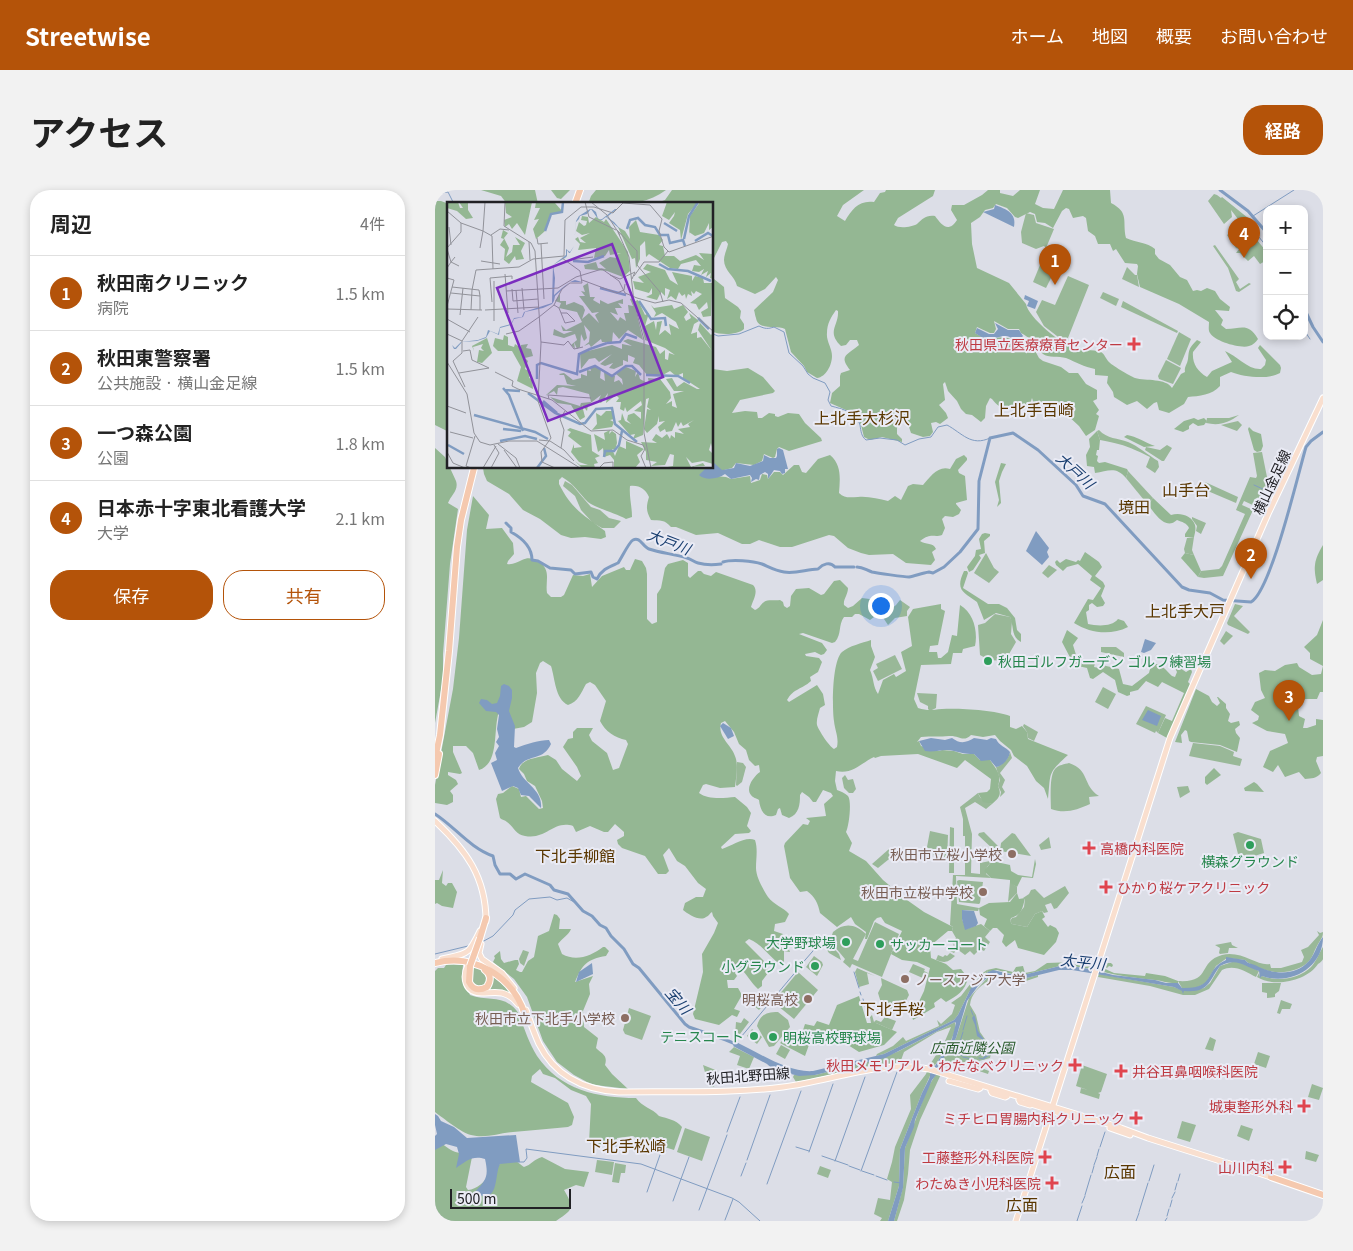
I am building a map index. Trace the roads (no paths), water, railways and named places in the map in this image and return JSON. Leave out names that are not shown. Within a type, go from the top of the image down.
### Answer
[{"type":"highway","points":[[576,202],[580,190]]},
{"type":"highway","points":[[435,775],[445,718],[457,547],[461,520],[474,469]]},
{"type":"highway","points":[[435,759],[440,734],[449,651]]},
{"type":"highway","points":[[470,965],[485,915]]},
{"type":"highway","points":[[437,961],[455,958],[473,961],[491,968],[507,980]]},
{"type":"highway","points":[[437,961],[456,961],[489,970],[503,979],[514,992],[525,1015]]},
{"type":"highway","points":[[1273,1179],[1323,1195]]},
{"type":"main road","name":"横山金足線","points":[[1232,601],[1268,514],[1323,398]]},
{"type":"main road","name":"横山金足線","points":[[1018,1221],[1171,740],[1170,738],[1323,404]]},
{"type":"main road","points":[[435,821],[469,858],[481,885],[485,915]]},
{"type":"main road","points":[[437,961],[465,954],[479,937]]},
{"type":"main road","name":"秋田北野田線","points":[[479,937],[479,953],[482,959],[507,980],[524,1006],[542,1050],[556,1068],[572,1080],[588,1088],[609,1092],[633,1093]]},
{"type":"main road","name":"秋田北野田線","points":[[470,965],[464,976],[470,990],[477,993],[508,995],[516,1002],[525,1015],[538,1048],[554,1070],[565,1079],[580,1087],[598,1092],[769,1091],[795,1088],[883,1070],[905,1068],[929,1070],[979,1084],[990,1091],[1007,1092],[1017,1100],[1035,1103],[1273,1179]]},
{"type":"main road","points":[[949,1081],[978,1089],[979,1084],[951,1073]]},
{"type":"water","points":[[995,205],[1010,212],[1014,218],[1014,227],[983,212],[994,209]]},
{"type":"water","points":[[1025,295],[1038,301],[1035,309],[1027,306],[1029,301],[1024,299]]},
{"type":"water","points":[[995,323],[1008,330],[1019,330],[1023,336],[1017,343],[1005,336],[986,340],[975,333],[977,328],[989,334],[994,334],[998,329]]},
{"type":"water","points":[[777,449],[783,450],[788,469],[785,469],[785,473],[782,474],[780,471],[774,470],[768,479],[768,474],[765,472],[760,475],[759,480],[756,479],[751,482],[752,478],[750,475],[731,479],[725,474],[712,479],[699,475],[705,469],[714,469],[714,463],[722,470],[734,468],[736,463],[750,466],[763,461],[764,455],[776,458]]},
{"type":"water","points":[[1036,531],[1049,548],[1047,552],[1049,557],[1042,565],[1026,551]]},
{"type":"water","points":[[1145,639],[1156,643],[1151,650],[1144,653],[1141,652]]},
{"type":"water","points":[[504,684],[512,690],[509,711],[515,726],[514,747],[545,740],[549,740],[551,744],[544,753],[526,760],[518,768],[539,796],[541,808],[529,796],[521,795],[518,788],[513,786],[502,791],[491,763],[497,760],[495,753],[499,746],[496,742],[499,737],[497,729],[499,715],[496,712],[486,711],[479,703],[481,699],[487,700],[492,704],[497,703],[501,686]]},
{"type":"water","points":[[1148,710],[1161,716],[1157,726],[1142,720]]},
{"type":"water","points":[[723,723],[731,728],[734,736],[728,739],[720,726]]},
{"type":"water","points":[[931,738],[945,740],[952,738],[963,742],[974,738],[987,740],[991,738],[996,739],[1010,752],[1005,762],[996,767],[990,760],[981,761],[974,754],[950,750],[925,751],[919,741]]},
{"type":"water","points":[[962,910],[974,911],[978,923],[976,926],[965,930]]},
{"type":"water","points":[[1323,937],[1322,948],[1317,958],[1311,966],[1294,976],[1273,978],[1262,976],[1260,978],[1259,971],[1232,962],[1220,966],[1203,988],[1184,991],[1183,994],[1182,991],[1174,987],[1072,970],[1059,970],[1018,980],[996,974],[989,976],[978,986],[967,1001],[956,1038],[944,1057],[940,1070],[932,1080],[915,1120],[905,1148],[903,1188],[894,1221],[888,1221],[899,1186],[900,1149],[930,1074],[952,1039],[956,1023],[885,1058],[815,1075],[799,1076],[777,1073],[767,1064],[733,1046],[736,1042],[783,1065],[803,1071],[813,1071],[884,1054],[954,1020],[971,988],[988,972],[993,970],[1019,976],[1064,965],[1113,975],[1178,983],[1182,988],[1193,987],[1205,982],[1214,969],[1226,960],[1226,957],[1245,960],[1248,963],[1275,972],[1297,970],[1309,961]]},
{"type":"water","points":[[592,963],[593,974],[576,982],[579,972]]},
{"type":"water","points":[[974,1015],[978,1031],[991,1051],[991,1054],[984,1059],[983,1057],[988,1055],[990,1051],[983,1040],[977,1036],[972,1018]]},
{"type":"water","points":[[435,1114],[441,1121],[454,1127],[467,1138],[516,1135],[520,1162],[500,1164],[493,1192],[484,1196],[476,1194],[475,1192],[486,1178],[485,1159],[473,1158],[456,1168],[459,1154],[457,1147],[446,1144],[435,1150],[435,1136],[437,1134]]},
{"type":"waterway","points":[[1220,190],[1248,211],[1263,228]]},
{"type":"waterway","points":[[1253,216],[1294,190]]},
{"type":"waterway","points":[[435,197],[441,193],[448,192],[453,202]]},
{"type":"waterway","points":[[1246,221],[1263,242]]},
{"type":"waterway","points":[[1308,316],[1323,342]]},
{"type":"waterway","points":[[714,334],[718,336],[739,334],[759,326],[763,328],[774,327],[784,332],[789,353],[803,366],[808,374],[825,383],[830,392],[828,400],[831,406],[840,408],[856,417],[862,435],[866,440],[880,438],[897,440],[905,445],[919,439],[931,437],[938,427],[947,425],[972,440],[977,441],[990,438]]},
{"type":"waterway","name":"大戸川","points":[[857,567],[872,572],[909,577],[929,572],[933,573],[944,567],[960,552],[978,529],[979,481],[990,438],[1013,433],[1038,450],[1076,485],[1083,496],[1105,504],[1182,587],[1210,593],[1223,600],[1251,602],[1259,593],[1275,555],[1306,447],[1323,432]]},
{"type":"waterway","points":[[1254,485],[1265,490]]},
{"type":"waterway","name":"大戸川","points":[[506,523],[511,528],[511,532],[519,537],[528,547],[532,560],[538,561],[550,568],[571,570],[575,574],[591,572],[593,577],[597,579],[603,571],[618,563],[629,544],[635,539],[638,539],[647,548],[687,558],[697,563],[721,564]]},
{"type":"waterway","name":"大戸川","points":[[723,562],[753,562],[778,571],[788,572],[818,569],[829,564],[835,567],[854,567]]},
{"type":"waterway","name":"宝川","points":[[435,814],[470,843],[493,856],[500,874],[510,874],[516,879],[525,874],[550,885],[554,890],[568,894],[583,911],[606,928],[624,949],[633,964],[639,968],[685,1024],[738,1045]]},
{"type":"waterway","points":[[482,942],[493,936],[513,915],[515,910],[529,899],[550,897],[557,900],[567,898],[574,902]]},
{"type":"waterway","points":[[799,967],[819,944]]},
{"type":"waterway","points":[[435,954],[468,946]]},
{"type":"waterway","points":[[741,1037],[798,969]]},
{"type":"waterway","points":[[854,972],[859,988]]},
{"type":"waterway","points":[[863,999],[867,1012]]},
{"type":"waterway","points":[[971,1010],[973,1015]]},
{"type":"waterway","points":[[963,1030],[967,1016]]},
{"type":"waterway","points":[[958,1048],[963,1032]]},
{"type":"waterway","points":[[958,1051],[962,1056]]},
{"type":"waterway","points":[[963,1057],[976,1060]]},
{"type":"waterway","points":[[979,1058],[984,1059]]},
{"type":"waterway","name":"太平川","points":[[931,1078],[941,1059]]},
{"type":"waterway","points":[[861,1171],[897,1072]]},
{"type":"waterway","points":[[835,1161],[865,1077]]},
{"type":"waterway","points":[[809,1152],[833,1084]]},
{"type":"waterway","points":[[767,1184],[801,1091]]},
{"type":"waterway","points":[[747,1160],[770,1095]]},
{"type":"waterway","points":[[727,1132],[740,1097]]},
{"type":"waterway","points":[[1100,1147],[1105,1132]]},
{"type":"waterway","points":[[699,1210],[727,1135]]},
{"type":"waterway","points":[[615,1146],[646,1150]]},
{"type":"waterway","points":[[796,1147],[809,1151]]},
{"type":"waterway","points":[[518,1162],[524,1162],[527,1158],[526,1149],[641,1164],[732,1198],[760,1221]]},
{"type":"waterway","points":[[1097,1156],[1099,1149]]},
{"type":"waterway","points":[[649,1150],[660,1152]]},
{"type":"waterway","points":[[647,1192],[661,1152],[666,1151]]},
{"type":"waterway","points":[[822,1156],[848,1165]]},
{"type":"waterway","points":[[673,1201],[689,1157]]},
{"type":"waterway","points":[[1094,1165],[1097,1157]]},
{"type":"waterway","points":[[741,1176],[746,1163]]},
{"type":"waterway","points":[[1149,1181],[1154,1165]]},
{"type":"waterway","points":[[849,1166],[860,1170]]},
{"type":"waterway","points":[[1092,1173],[1094,1166]]},
{"type":"waterway","points":[[862,1171],[874,1175]]},
{"type":"waterway","points":[[1178,1181],[1180,1174]]},
{"type":"waterway","points":[[1085,1195],[1091,1175]]},
{"type":"waterway","points":[[876,1176],[887,1180]]},
{"type":"waterway","name":"太平川","points":[[894,1182],[901,1183]]},
{"type":"waterway","points":[[1139,1212],[1148,1183]]},
{"type":"waterway","points":[[1175,1190],[1177,1183]]},
{"type":"waterway","points":[[1172,1198],[1175,1192]]},
{"type":"waterway","points":[[1082,1203],[1085,1196]]},
{"type":"waterway","points":[[725,1220],[733,1199]]},
{"type":"waterway","points":[[1170,1207],[1172,1200]]},
{"type":"waterway","points":[[1077,1221],[1082,1206]]},
{"type":"waterway","points":[[1167,1216],[1169,1209]]},
{"type":"waterway","points":[[1136,1221],[1139,1213]]},
{"type":"place","name":"日本赤十字東北看護大学","points":[[1244,258]]},
{"type":"place","name":"秋田南クリニック","points":[[1055,285]]},
{"type":"place","name":"秋田県立医療療育センター","points":[[1134,344]]},
{"type":"place","name":"秋田東警察署","points":[[1251,579]]},
{"type":"place","name":"秋田ゴルフガーデン ゴルフ練習場","points":[[988,661]]},
{"type":"place","name":"一つ森公園","points":[[1289,721]]},
{"type":"place","name":"横森グラウンド","points":[[1250,845]]},
{"type":"place","name":"高橋内科医院","points":[[1089,848]]},
{"type":"place","name":"秋田市立桜小学校","points":[[1012,854]]},
{"type":"place","name":"ひかり桜ケアクリニック","points":[[1106,887]]},
{"type":"place","name":"秋田市立桜中学校","points":[[983,892]]},
{"type":"place","name":"大学野球場","points":[[846,942]]},
{"type":"place","name":"サッカーコート","points":[[880,944]]},
{"type":"place","name":"小グラウンド","points":[[815,966]]},
{"type":"place","name":"ノースアジア大学","points":[[905,979]]},
{"type":"place","name":"明桜高校","points":[[808,999]]},
{"type":"place","name":"秋田市立下北手小学校","points":[[625,1018]]},
{"type":"place","name":"テニスコート","points":[[754,1036]]},
{"type":"place","name":"明桜高校野球場","points":[[773,1037]]},
{"type":"place","name":"秋田メモリアル・わたなべクリニック","points":[[1075,1065]]},
{"type":"place","name":"井谷耳鼻咽喉科医院","points":[[1121,1071]]},
{"type":"place","name":"城東整形外科","points":[[1304,1106]]},
{"type":"place","name":"ミチヒロ胃腸内科クリニック","points":[[1136,1118]]},
{"type":"place","name":"工藤整形外科医院","points":[[1045,1157]]},
{"type":"place","name":"山川内科","points":[[1285,1167]]},
{"type":"place","name":"わたぬき小児科医院","points":[[1052,1183]]},
{"type":"district","name":"上北手百崎","points":[[1034,409]]},
{"type":"district","name":"上北手大杉沢","points":[[862,417]]},
{"type":"district","name":"山手台","points":[[1186,489]]},
{"type":"district","name":"境田","points":[[1134,506]]},
{"type":"district","name":"上北手大戸","points":[[1185,610]]},
{"type":"district","name":"下北手柳館","points":[[575,855]]},
{"type":"district","name":"下北手桜","points":[[892,1008]]},
{"type":"district","name":"下北手松崎","points":[[626,1145]]},
{"type":"district","name":"広面","points":[[1120,1171]]},
{"type":"district","name":"広面","points":[[1022,1204]]},
{"type":"park label","name":"広面近隣公園","points":[[972,1047]]}]
